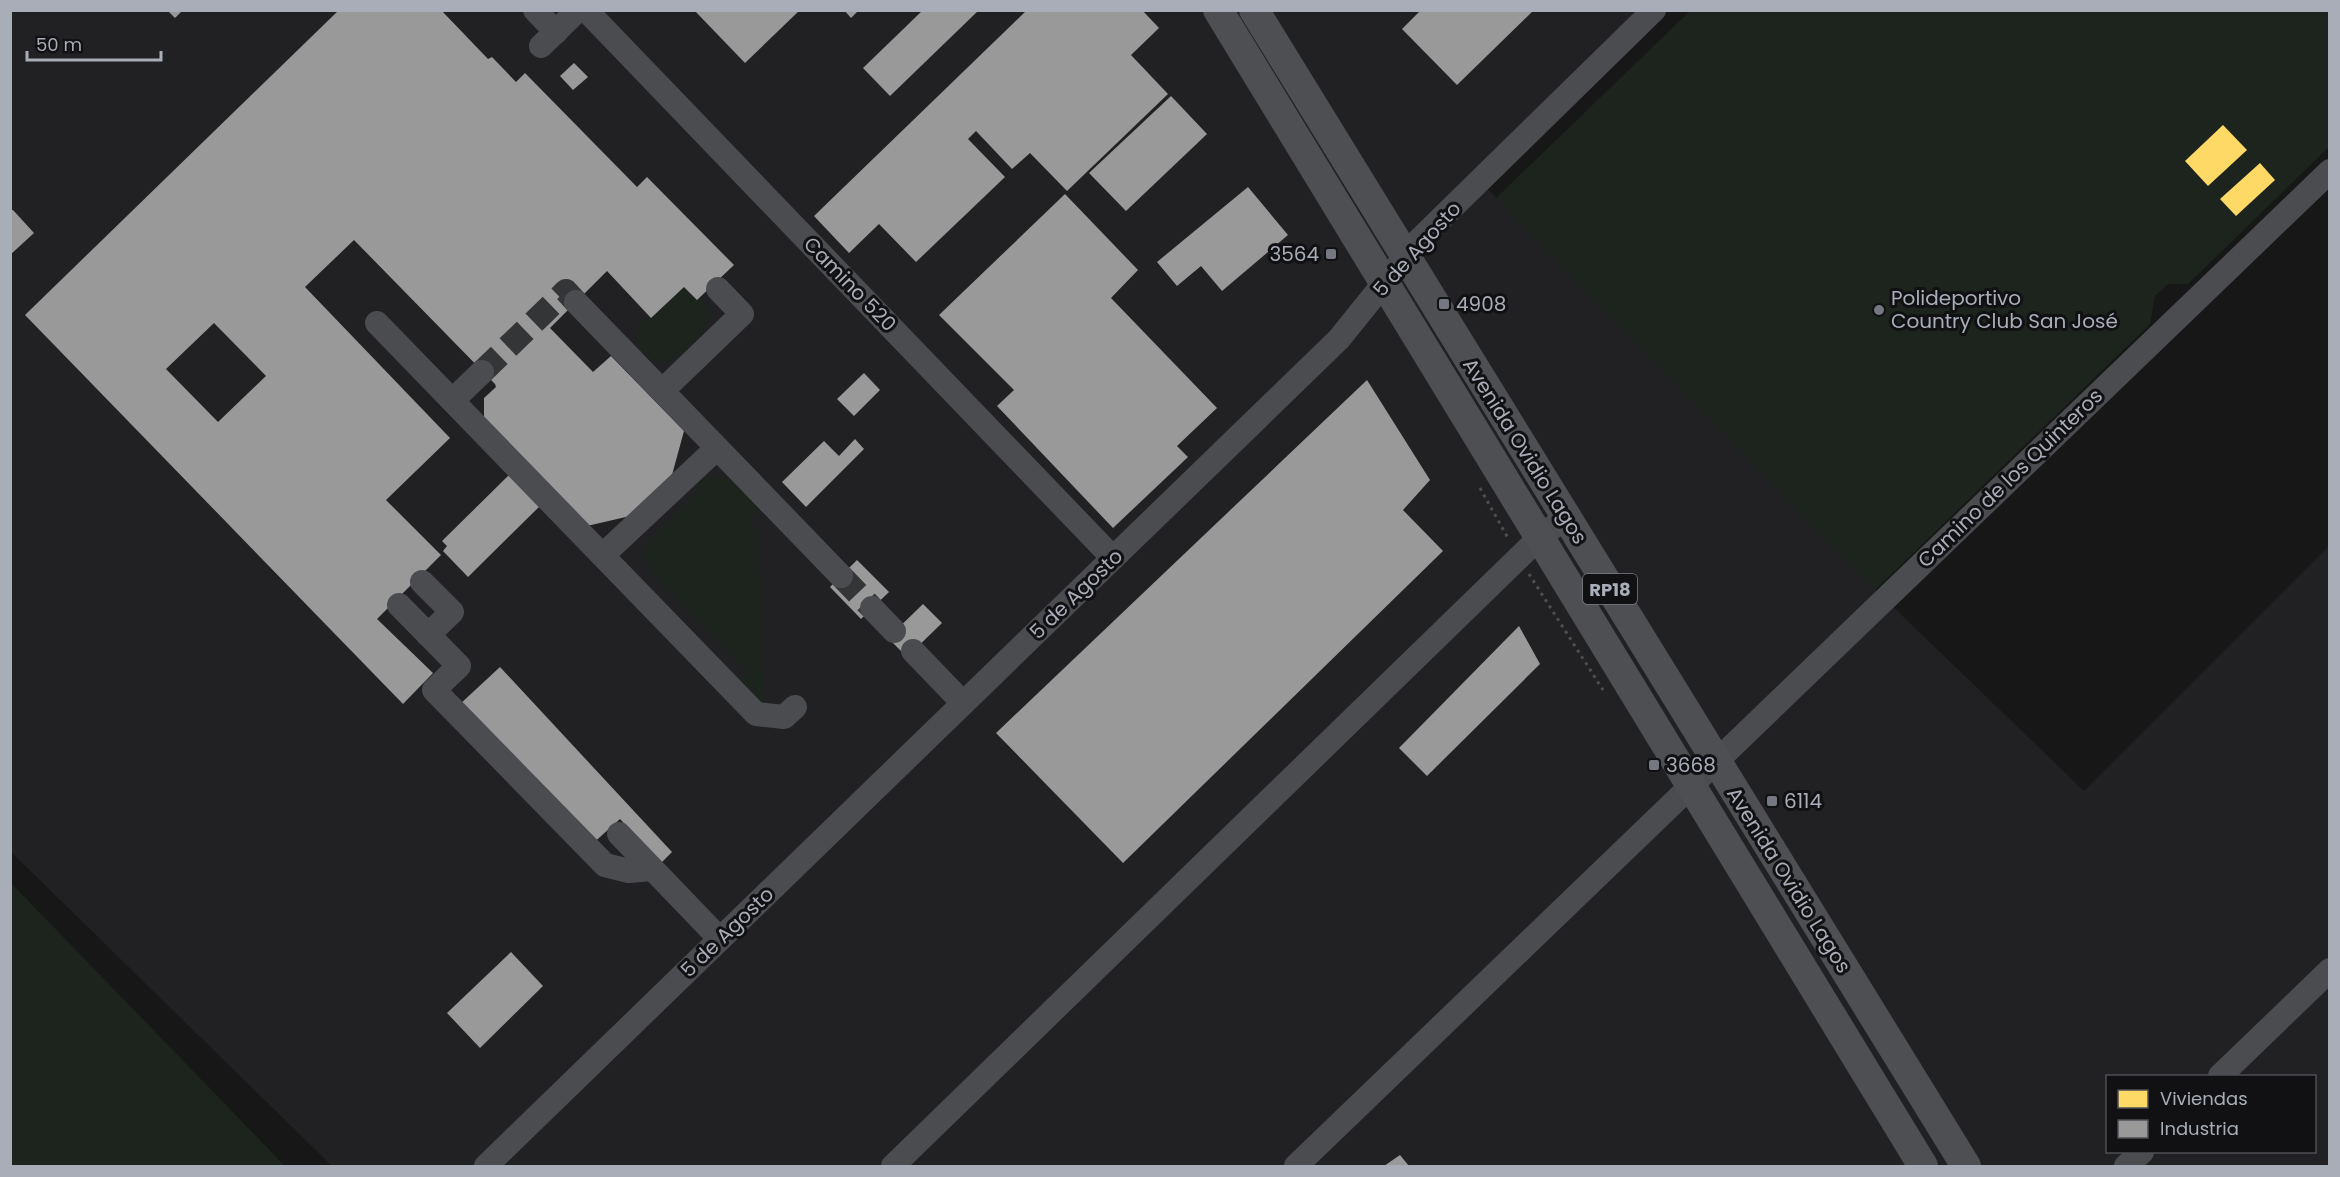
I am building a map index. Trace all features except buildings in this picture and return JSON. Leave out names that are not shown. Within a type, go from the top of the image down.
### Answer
[{"type":"main road","name":"Avenida Ovidio Lagos","points":[[1218,10],[1923,1167]]},
{"type":"main road","name":"Avenida Ovidio Lagos","points":[[1254,10],[1966,1167]]},
{"type":"street","points":[[536,10],[548,39],[578,10]]},
{"type":"street","name":"Camino 520","points":[[586,10],[1113,558]]},
{"type":"street","name":"5 de Agosto","points":[[486,1167],[1339,339],[1385,284],[1404,256],[1654,10]]},
{"type":"street","name":"Camino de los Quinteros","points":[[1296,1167],[2330,171]]},
{"type":"street","points":[[662,391],[742,314],[718,289]]},
{"type":"street","points":[[576,302],[841,576]]},
{"type":"street","points":[[377,323],[756,714],[784,717],[795,707]]},
{"type":"street","points":[[453,400],[482,372]]},
{"type":"street","points":[[603,555],[717,448]]},
{"type":"street","points":[[893,1167],[1539,538],[1566,517]]},
{"type":"street","points":[[423,582],[452,612],[428,635]]},
{"type":"street","points":[[399,605],[459,666],[434,690],[604,865],[629,871],[652,869]]},
{"type":"street","points":[[872,608],[894,631]]},
{"type":"street","points":[[913,651],[963,703]]},
{"type":"street","points":[[619,834],[720,939]]},
{"type":"street","points":[[2222,1075],[2330,970]]},
{"type":"street","points":[[2126,1167],[2141,1153]]},
{"type":"shaded area","points":[[10,11],[1654,11],[1480,181],[1884,598],[2084,791],[2329,546],[2329,1166],[332,1166],[11,852]]},
{"type":"shaded area","name":"Polideportivo Country Club San José","points":[[1690,11],[2329,11],[2329,147],[2188,284],[2168,284],[2155,296],[2150,324],[1875,590],[1496,198]]},
{"type":"shaded area","points":[[684,287],[697,300],[700,298],[705,305],[709,316],[707,324],[692,343],[673,359],[664,362],[650,360],[636,341],[639,325]]},
{"type":"shaded area","points":[[719,476],[739,485],[760,509],[749,521],[757,529],[764,702],[761,705],[739,681],[748,672],[653,573],[642,553],[648,543],[701,490],[695,483],[709,477]]},
{"type":"shaded area","points":[[11,883],[285,1166],[11,1166]]},
{"type":"tunnel","points":[[482,372],[566,291],[576,302]]},
{"type":"tunnel","points":[[841,576],[872,608]]},
{"type":"place","name":"3564","points":[[1331,254]]},
{"type":"place","name":"4908","points":[[1444,304]]},
{"type":"place","name":"Polideportivo Country Club San José","points":[[1879,310]]},
{"type":"place","name":"3668","points":[[1654,765]]},
{"type":"place","name":"6114","points":[[1772,801]]}]
